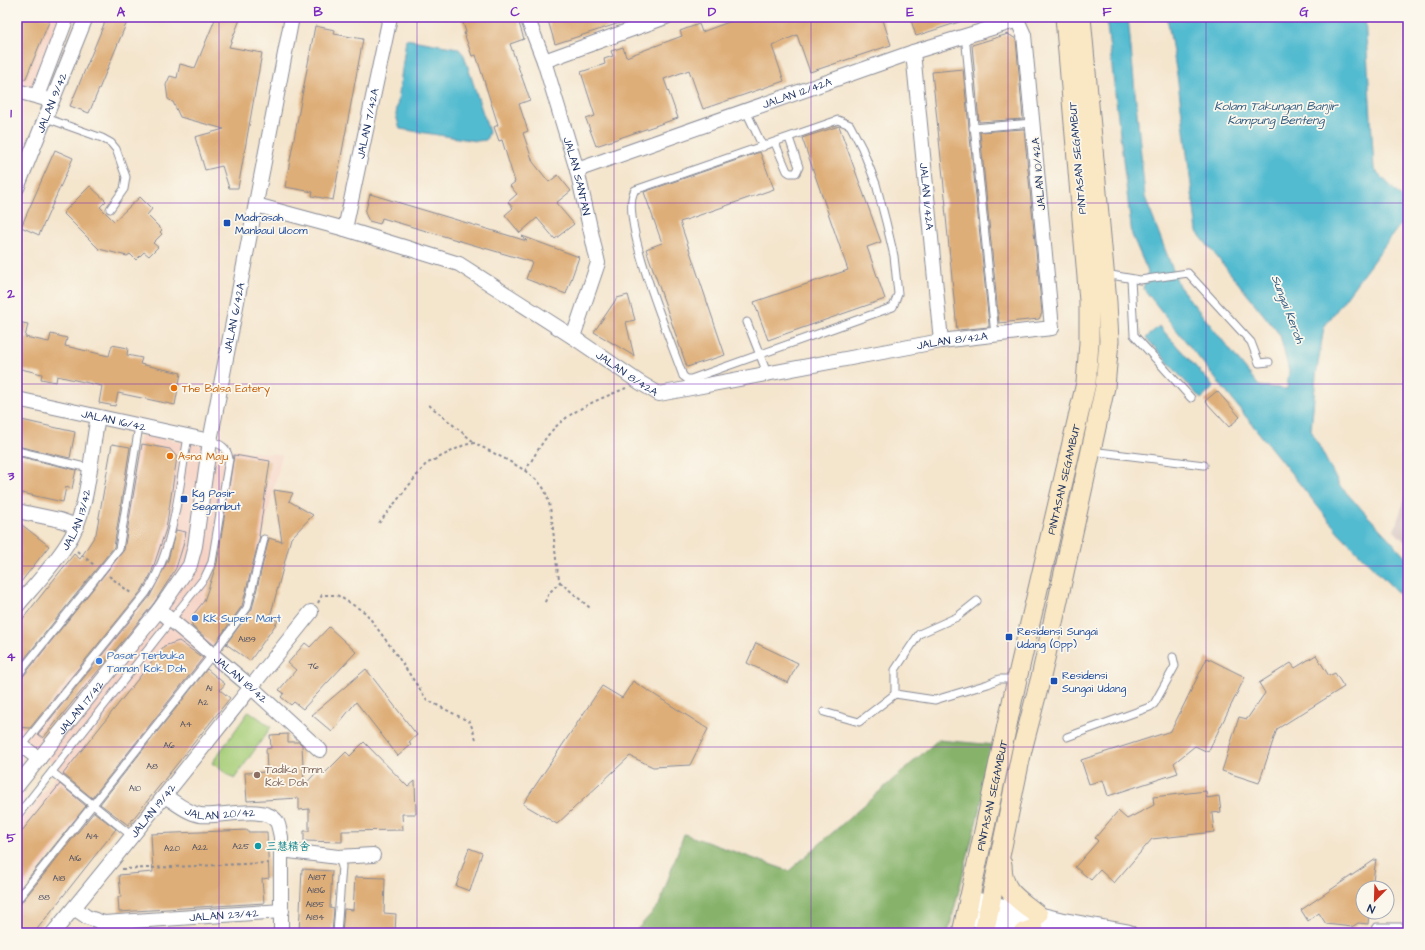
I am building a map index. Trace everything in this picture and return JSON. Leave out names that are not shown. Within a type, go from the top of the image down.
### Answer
[{"type":"main road","name":"PINTASAN SEGAMBUT","points":[[965,916],[1017,679],[1086,383],[1089,343],[1089,301],[1065,17]]},
{"type":"main road","name":"PINTASAN SEGAMBUT","points":[[987,919],[1105,387],[1109,341],[1081,17]]},
{"type":"main road","points":[[1002,846],[1002,877],[1007,890],[1036,928]]},
{"type":"street","name":"JALAN 9/42","points":[[37,96],[67,17]]},
{"type":"street","name":"JALAN 9/42","points":[[18,184],[86,17]]},
{"type":"street","name":"JALAN 6/42A","points":[[159,610],[187,570],[191,559],[210,441],[292,17]]},
{"type":"street","name":"JALAN 7/42A","points":[[345,229],[389,17]]},
{"type":"street","name":"JALAN SANTAN","points":[[527,17],[544,61],[577,170],[598,263],[573,337]]},
{"type":"street","points":[[544,61],[663,18]]},
{"type":"street","name":"JALAN 12/42A","points":[[577,170],[913,52],[1017,19]]},
{"type":"street","name":"JALAN 10/42A","points":[[1017,19],[1024,35],[1052,328]]},
{"type":"street","name":"JALAN 11/42A","points":[[913,52],[941,341]]},
{"type":"street","points":[[17,91],[52,101]]},
{"type":"street","name":"JALAN 8/42A","points":[[256,205],[345,229],[458,264],[659,394],[941,341],[1052,328]]},
{"type":"street","name":"JALAN 16/42","points":[[17,399],[210,441]]},
{"type":"street","name":"JALAN 13/42","points":[[17,606],[68,544],[76,526],[82,511],[98,417]]},
{"type":"street","points":[[17,511],[60,520],[76,526]]},
{"type":"street","name":"JALAN 18/42","points":[[159,610],[251,687],[320,750]]},
{"type":"street","name":"JALAN 17/42","points":[[17,786],[159,610]]},
{"type":"street","name":"JALAN 19/42","points":[[53,933],[165,796],[311,612]]},
{"type":"street","points":[[19,744],[39,759]]},
{"type":"street","name":"JALAN 20/42","points":[[165,796],[190,812],[200,815],[253,812],[270,815],[277,822],[281,837],[281,850]]},
{"type":"street","points":[[281,933],[281,850],[338,858],[373,855]]},
{"type":"street","name":"JALAN 23/42","points":[[74,908],[87,917],[104,923],[282,911]]},
{"type":"street","points":[[965,916],[1036,928],[1128,933]]},
{"type":"lane","points":[[965,35],[973,128],[995,335]]},
{"type":"lane","points":[[746,111],[763,147]]},
{"type":"lane","points":[[46,118],[102,138],[111,143],[116,149],[126,177],[124,189],[110,209]]},
{"type":"lane","points":[[838,120],[850,125],[862,148],[880,199],[894,256],[898,294],[893,307],[761,355],[691,379],[687,379],[684,376],[640,258],[631,206],[632,194],[635,190],[775,143],[838,120]]},
{"type":"lane","points":[[973,128],[1033,123]]},
{"type":"lane","points":[[775,143],[787,171],[790,173],[796,173],[799,168],[789,138]]},
{"type":"lane","points":[[1104,274],[1140,280],[1188,273],[1251,342],[1258,363],[1268,362]]},
{"type":"lane","points":[[1131,279],[1134,335],[1191,398]]},
{"type":"lane","points":[[747,322],[767,373]]},
{"type":"lane","points":[[17,676],[119,549],[139,426]]},
{"type":"lane","points":[[19,744],[141,600],[156,579],[163,562],[168,543],[188,437]]},
{"type":"lane","points":[[17,816],[173,621],[205,577],[212,562],[229,459],[228,450],[221,444],[210,441]]},
{"type":"lane","points":[[17,451],[89,468]]},
{"type":"lane","points":[[1091,451],[1204,465]]},
{"type":"lane","points":[[17,900],[247,608],[264,539]]},
{"type":"lane","points":[[895,694],[895,670],[920,634],[957,617],[978,601]]},
{"type":"lane","points":[[1067,737],[1150,707],[1154,704],[1175,666],[1173,657]]},
{"type":"lane","points":[[824,712],[859,722],[895,694],[935,700],[988,684],[999,679],[1017,679]]},
{"type":"lane","points":[[52,772],[132,836]]},
{"type":"lane","points":[[337,933],[342,866],[338,858]]},
{"type":"lane","points":[[1374,933],[1377,928],[1408,928]]},
{"type":"path","points":[[524,471],[549,434],[563,420],[584,406],[639,382]]},
{"type":"path","points":[[429,405],[475,443],[524,471],[543,487],[549,502],[556,569],[560,582],[590,608]]},
{"type":"path","points":[[379,523],[426,464],[464,445],[475,443]]},
{"type":"path","points":[[68,544],[141,600]]},
{"type":"path","points":[[544,604],[549,593],[560,582]]},
{"type":"path","points":[[311,612],[322,595],[338,595],[366,613],[396,654],[420,693],[430,703],[436,704],[470,722],[476,739]]},
{"type":"path","points":[[120,869],[270,863]]},
{"type":"shaded area","points":[[17,17],[59,17],[32,90],[17,86]]},
{"type":"shaded area","points":[[140,434],[229,450],[282,455],[244,613],[17,896],[17,826],[61,770],[17,736],[17,678],[119,550]]},
{"type":"shaded area","points":[[1408,489],[1408,545],[1394,531]]},
{"type":"green space","points":[[249,711],[271,727],[234,779],[212,763]]},
{"type":"green space","points":[[938,740],[996,745],[948,933],[634,933],[659,905],[684,834],[789,871]]},
{"type":"water","name":"Kolam Takungan Banjir Kampung Benteng","points":[[1106,17],[1128,17],[1145,197],[1179,286],[1259,386],[1287,389],[1289,371],[1280,335],[1197,232],[1177,75],[1167,17],[1365,17],[1374,169],[1408,204],[1408,214],[1324,327],[1316,376],[1311,430],[1339,485],[1408,559],[1408,603],[1339,533],[1143,288],[1148,272],[1132,235]]},
{"type":"water","points":[[406,39],[458,48],[464,55],[489,132],[486,140],[477,141],[400,129],[396,115]]},
{"type":"water","points":[[1159,326],[1214,387],[1201,399],[1146,338]]},
{"type":"building","points":[[17,17],[51,17],[26,78],[17,83]]},
{"type":"building","points":[[107,17],[129,17],[89,113],[70,106]]},
{"type":"building","points":[[216,17],[241,17],[229,47],[262,53],[238,188],[229,188],[222,166],[205,170],[195,137],[224,129],[180,117],[173,102],[168,99],[166,85],[170,76],[177,78],[180,64],[195,68]]},
{"type":"building","points":[[461,17],[517,17],[524,39],[510,44],[530,100],[519,104],[528,131],[523,133],[533,162],[549,182],[558,175],[571,191],[556,203],[574,224],[555,239],[537,218],[520,233],[505,215],[513,208],[508,202],[517,194],[510,186],[515,182],[502,140],[499,141],[494,127],[498,125],[476,55],[472,56],[464,33],[466,32]]},
{"type":"building","points":[[547,17],[632,17],[632,19],[555,44]]},
{"type":"building","points":[[733,17],[882,17],[891,45],[810,72],[797,35],[772,46],[784,81],[703,109],[689,70],[664,79],[678,118],[596,146],[586,119],[595,116],[581,72],[605,64],[604,59],[613,56],[611,51],[623,47],[626,57],[682,36],[680,31],[699,24],[702,32],[734,20]]},
{"type":"building","points":[[910,17],[968,17],[968,19],[916,36]]},
{"type":"building","points":[[315,26],[335,30],[334,34],[363,39],[333,200],[312,196],[313,192],[285,187]]},
{"type":"building","points":[[1008,34],[1016,39],[1023,119],[979,122],[972,45]]},
{"type":"building","points":[[963,69],[989,327],[957,330],[932,72]]},
{"type":"building","points":[[839,126],[881,242],[867,247],[885,299],[768,340],[754,302],[848,270],[802,138]]},
{"type":"building","points":[[1024,129],[1042,313],[1039,319],[999,323],[980,132]]},
{"type":"building","points":[[55,150],[73,158],[39,235],[21,227]]},
{"type":"building","points":[[760,152],[774,189],[680,222],[725,355],[687,367],[646,249],[662,243],[644,192]]},
{"type":"building","points":[[90,186],[106,201],[100,207],[114,221],[140,197],[152,209],[147,215],[162,230],[160,232],[162,234],[153,243],[158,247],[149,256],[144,252],[136,260],[130,254],[127,256],[99,249],[63,213]]},
{"type":"building","points":[[370,194],[527,241],[522,236],[579,257],[566,294],[526,279],[532,262],[382,218],[380,224],[369,221],[365,213]]},
{"type":"building","points":[[628,295],[635,320],[626,322],[634,356],[594,332],[617,298]]},
{"type":"building","points":[[17,322],[28,324],[25,337],[49,342],[51,334],[67,338],[65,346],[109,356],[112,345],[128,348],[127,355],[142,358],[140,364],[181,373],[175,405],[118,393],[115,406],[99,403],[102,386],[57,376],[56,382],[41,379],[42,374],[17,368]]},
{"type":"building","points":[[1217,391],[1240,417],[1229,427],[1205,401]]},
{"type":"building","points":[[17,419],[75,432],[70,458],[17,446]]},
{"type":"building","points":[[112,444],[130,447],[114,547],[17,668],[17,626],[74,554],[80,559],[96,534]]},
{"type":"building","points":[[142,444],[170,449],[177,457],[166,529],[151,574],[142,590],[30,728],[17,727],[17,681],[21,679],[124,550]]},
{"type":"building","points":[[234,455],[270,461],[260,536],[242,606],[214,645],[192,626],[192,616],[204,601],[217,563]]},
{"type":"building","points":[[17,456],[76,470],[72,489],[66,487],[63,502],[17,492]]},
{"type":"building","points":[[274,490],[293,493],[289,501],[313,515],[291,538],[270,617],[278,621],[250,661],[226,644],[252,609],[269,538],[282,542]]},
{"type":"building","points":[[17,521],[49,546],[17,587]]},
{"type":"building","name":"Pasar Terbuka Taman Kok Doh","points":[[176,530],[186,532],[176,568],[170,578],[154,603],[43,738],[38,734],[150,596],[168,560]]},
{"type":"building","points":[[329,627],[356,652],[303,709],[294,702],[291,705],[281,697],[284,693],[279,690],[296,670],[288,663],[305,643],[310,647]]},
{"type":"building","points":[[179,641],[203,658],[92,798],[63,774],[164,646]]},
{"type":"building","points":[[756,643],[798,663],[788,683],[747,663]]},
{"type":"building","points":[[1316,655],[1329,676],[1335,673],[1344,687],[1277,729],[1259,783],[1222,771],[1239,717],[1247,719],[1265,693],[1259,683],[1291,663],[1295,668]]},
{"type":"building","points":[[1207,658],[1245,677],[1208,752],[1195,746],[1174,763],[1178,773],[1108,796],[1103,780],[1089,784],[1081,760],[1171,731]]},
{"type":"building","points":[[207,669],[225,684],[220,690],[230,698],[128,825],[100,804]]},
{"type":"building","points":[[366,669],[417,735],[409,742],[411,745],[398,756],[356,702],[332,732],[312,715]]},
{"type":"building","points":[[633,681],[708,729],[690,765],[653,767],[630,756],[557,824],[523,804],[602,686],[622,698]]},
{"type":"building","points":[[288,734],[288,742],[299,742],[302,745],[304,786],[318,770],[323,775],[346,752],[350,756],[364,742],[408,787],[415,781],[416,814],[402,814],[403,830],[342,831],[342,842],[304,841],[304,831],[309,831],[309,809],[299,810],[299,798],[247,801],[245,773],[267,772],[266,749],[271,748],[270,735]]},
{"type":"building","points":[[60,784],[86,806],[17,892],[17,837]]},
{"type":"building","points":[[1206,791],[1207,798],[1219,796],[1221,812],[1212,813],[1214,832],[1152,839],[1114,883],[1100,870],[1091,880],[1075,867],[1098,841],[1095,838],[1118,811],[1127,819],[1154,805],[1153,797]]},
{"type":"building","points":[[94,812],[116,829],[34,933],[17,933],[17,905],[21,903]]},
{"type":"building","points":[[248,830],[248,832],[267,832],[269,878],[262,879],[264,903],[119,912],[118,897],[121,897],[119,875],[153,872],[151,834]]},
{"type":"building","points":[[469,848],[482,853],[470,891],[456,886]]},
{"type":"building","points":[[1376,859],[1373,880],[1355,880],[1355,920],[1368,920],[1368,924],[1358,923],[1352,927],[1326,924],[1319,913],[1308,921],[1301,910]]},
{"type":"building","points":[[302,869],[332,871],[330,908],[334,909],[332,933],[299,933]]},
{"type":"building","points":[[355,877],[385,878],[384,913],[396,914],[395,933],[342,933],[344,909],[353,910]]},
{"type":"place","name":"Madrasah Manbaul Uloom","points":[[227,223]]},
{"type":"place","name":"The Balsa Eatery","points":[[174,388]]},
{"type":"place","name":"Asna Maju","points":[[170,456]]},
{"type":"place","name":"Kg Pasir Segambut","points":[[184,499]]},
{"type":"place","name":"KK Super Mart","points":[[195,618]]},
{"type":"place","name":"Residensi Sungai Udang (Opp)","points":[[1009,637]]},
{"type":"place","name":"Pasar Terbuka Taman Kok Doh","points":[[99,661]]},
{"type":"place","name":"Residensi Sungai Udang","points":[[1054,681]]},
{"type":"place","name":"Tadika Tmn. Kok Doh","points":[[257,775]]},
{"type":"place","name":"三慧精舍","points":[[258,846]]},
{"type":"water label","name":"Sungai Keroh","points":[[1288,309]]}]
